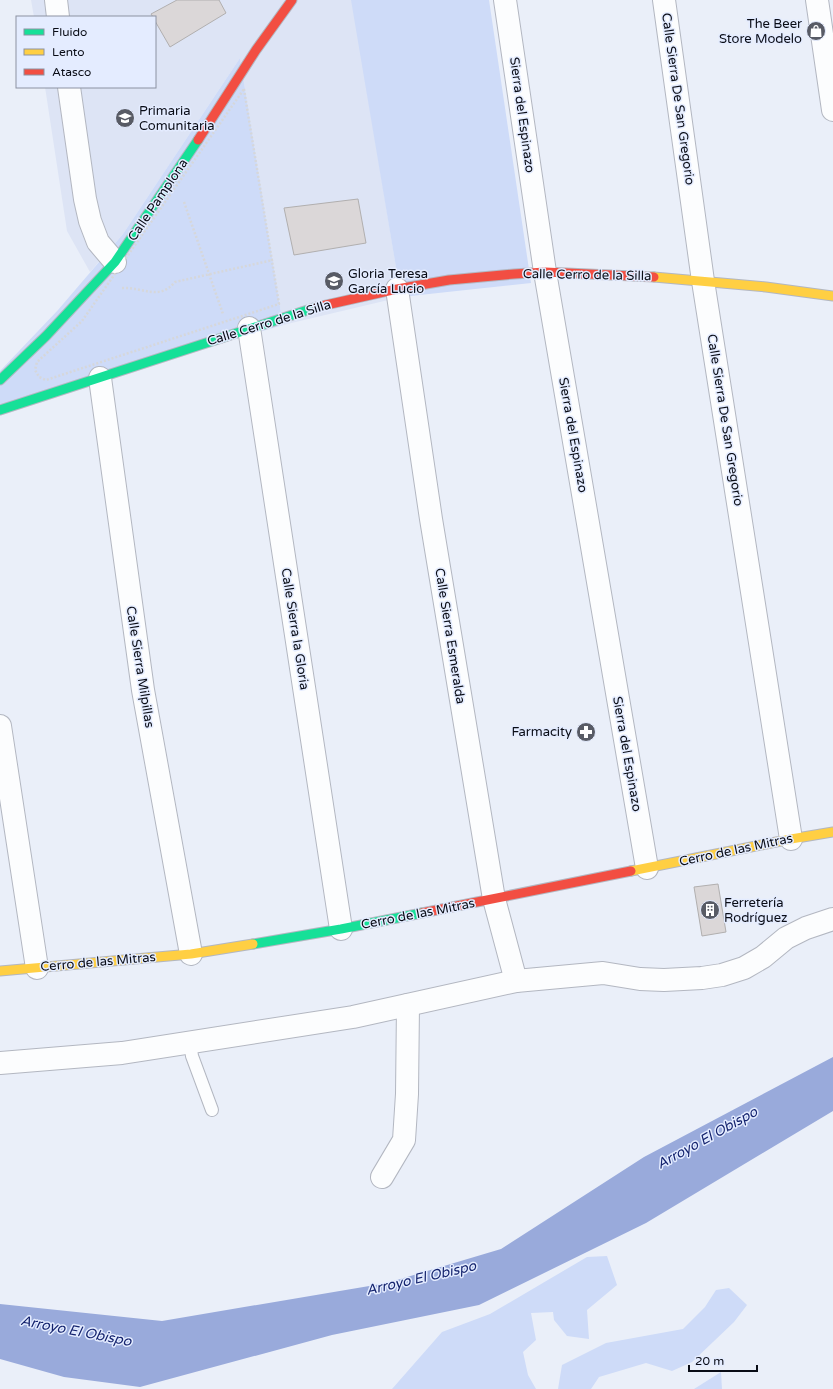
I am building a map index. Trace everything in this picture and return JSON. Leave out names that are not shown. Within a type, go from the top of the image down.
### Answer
[{"type":"street","points":[[56,0],[58,16]]},
{"type":"street","name":"Calle Pamplona","points":[[0,380],[46,336],[115,262],[186,159],[256,50],[292,0]]},
{"type":"street","name":"Sierra del Espinazo","points":[[505,0],[545,272],[647,868]]},
{"type":"street","name":"Calle Sierra De San Gregorio","points":[[664,0],[703,281],[791,838]]},
{"type":"street","points":[[817,0],[833,110]]},
{"type":"street","points":[[69,88],[85,199],[90,221],[98,242],[115,262]]},
{"type":"street","name":"Calle Cerro de la Silla","points":[[0,410],[320,306],[397,289],[449,280],[545,272],[634,275],[766,287],[833,296]]},
{"type":"street","name":"Calle Sierra Esmeralda","points":[[397,289],[431,518],[494,899],[516,981]]},
{"type":"street","name":"Calle Sierra la Gloria","points":[[249,328],[341,929]]},
{"type":"street","name":"Calle Sierra Milpillas","points":[[100,378],[142,690],[191,954]]},
{"type":"street","points":[[0,726],[37,968]]},
{"type":"street","name":"Cerro de las Mitras","points":[[0,971],[191,954],[238,948],[494,899],[791,838],[833,832]]},
{"type":"street","points":[[0,1063],[122,1053],[190,1043],[353,1017],[516,981],[603,973],[640,979],[664,980],[702,978],[722,975],[744,968],[762,958],[786,938],[806,928],[833,919]]},
{"type":"street","points":[[382,1177],[404,1140],[407,1094],[408,1005]]},
{"type":"lane","points":[[190,1043],[192,1056],[212,1110]]},
{"type":"path","points":[[244,89],[273,260],[279,304],[225,320],[46,380],[40,377],[35,370],[37,362],[82,321],[244,89]]},
{"type":"path","points":[[177,184],[180,192]]},
{"type":"path","points":[[183,200],[225,320]]},
{"type":"path","points":[[118,288],[131,288],[160,293],[170,289],[175,282],[273,260]]},
{"type":"path","points":[[104,289],[111,289]]},
{"type":"shaded area","points":[[31,0],[352,0],[401,297],[283,325],[240,58],[123,234],[90,272],[67,231],[45,88],[156,88],[156,16],[34,16]]},
{"type":"shaded area","points":[[351,0],[489,0],[531,283],[401,297]]},
{"type":"shaded area","points":[[240,58],[283,325],[0,407],[0,371],[58,310],[123,234]]},
{"type":"shaded area","points":[[607,1256],[617,1285],[587,1310],[589,1339],[567,1336],[554,1320],[553,1312],[531,1313],[536,1340],[523,1352],[528,1375],[536,1389],[392,1389],[442,1332],[490,1314],[587,1257]]},
{"type":"shaded area","points":[[729,1288],[747,1305],[734,1322],[692,1362],[672,1371],[646,1363],[599,1377],[591,1389],[558,1389],[562,1365],[606,1343],[683,1329],[705,1307],[716,1290]]},
{"type":"shaded area","points":[[721,1372],[722,1389],[694,1389]]},
{"type":"water","name":"Arroyo El Obispo","points":[[833,1057],[833,1111],[646,1223],[479,1305],[332,1335],[140,1387],[64,1377],[0,1359],[0,1304],[162,1321],[387,1283],[501,1249],[644,1157]]},
{"type":"building","points":[[177,0],[219,0],[226,13],[170,47],[156,23],[156,16],[152,16],[151,14]]},
{"type":"building","points":[[358,199],[366,243],[294,255],[284,208]]},
{"type":"building","name":"Ferretería Rodríguez","points":[[718,884],[726,932],[702,936],[694,887]]},
{"type":"traffic: fast","points":[[0,380],[46,336],[115,262],[198,140]]},
{"type":"traffic: fast","points":[[0,410],[317,307]]},
{"type":"traffic: fast","points":[[253,944],[422,913]]},
{"type":"traffic: slow","points":[[654,277],[766,287],[833,296]]},
{"type":"traffic: slow","points":[[631,871],[833,832]]},
{"type":"traffic: slow","points":[[0,971],[191,954],[253,944]]},
{"type":"traffic: jam","points":[[198,140],[256,50],[292,0]]},
{"type":"traffic: jam","points":[[317,307],[397,289],[449,280],[514,274],[545,272],[654,277]]},
{"type":"traffic: jam","points":[[422,913],[631,871]]},
{"type":"place","name":"The Beer Store Modelo","points":[[816,31]]},
{"type":"place","name":"Primaria Comunitaria","points":[[125,118]]},
{"type":"place","name":"Gloria Teresa García Lucio","points":[[334,281]]},
{"type":"place","name":"Farmacity","points":[[586,732]]},
{"type":"place","name":"Ferretería Rodríguez","points":[[710,910]]}]
